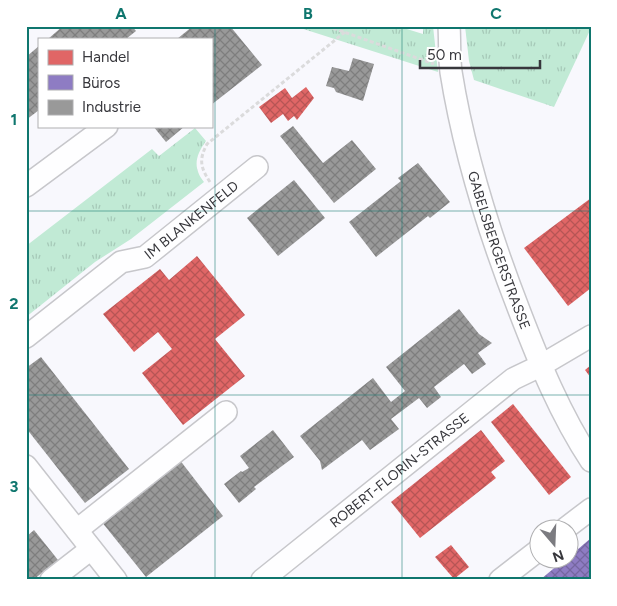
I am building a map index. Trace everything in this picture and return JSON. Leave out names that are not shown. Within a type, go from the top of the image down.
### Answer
[{"type":"street","name":"GABELSBERGERSTRASSE","points":[[449,26],[451,70],[471,165],[500,259],[540,366],[580,445],[591,461]]},
{"type":"street","points":[[26,186],[104,128]]},
{"type":"street","name":"IM BLANKENFELD","points":[[26,337],[121,262],[145,257],[257,167]]},
{"type":"street","name":"ROBERT-FLORIN-STRASSE","points":[[262,580],[513,379],[540,366],[591,336]]},
{"type":"street","points":[[77,530],[226,412]]},
{"type":"street","points":[[26,466],[116,580]]},
{"type":"street","points":[[579,518],[591,509]]},
{"type":"street","points":[[51,580],[90,548]]},
{"type":"street","points":[[500,580],[530,557]]},
{"type":"path","points":[[327,26],[451,70]]},
{"type":"path","points":[[219,197],[202,171],[201,155],[207,144],[345,32]]},
{"type":"green space","points":[[294,26],[397,26],[423,34],[423,26],[433,26],[438,72]]},
{"type":"green space","points":[[465,26],[591,26],[591,28],[554,107],[474,80],[469,61]]},
{"type":"green space","points":[[195,128],[206,141],[197,161],[200,177],[204,182],[131,239],[95,262],[26,317],[26,246],[152,149],[159,156]]},
{"type":"building: Handel","points":[[306,87],[314,98],[297,120],[294,116],[288,121],[283,114],[271,123],[259,107],[285,88],[292,98]]},
{"type":"building: Handel","points":[[591,198],[591,288],[568,306],[524,248]]},
{"type":"building: Handel","points":[[197,256],[245,315],[215,339],[245,376],[183,425],[142,373],[172,349],[158,332],[134,352],[103,314],[160,269],[169,280]]},
{"type":"building: Handel","points":[[591,365],[591,378],[585,370]]},
{"type":"building: Handel","points":[[513,404],[571,477],[549,495],[491,422]]},
{"type":"building: Handel","points":[[481,430],[505,461],[491,472],[496,478],[420,538],[391,502]]},
{"type":"building: Handel","points":[[451,545],[469,567],[454,579],[435,557]]},
{"type":"building: Büros","points":[[591,538],[591,580],[540,580],[554,568],[580,568],[580,547]]},
{"type":"building: Industrie","points":[[63,26],[132,26],[136,31],[127,38],[49,38]]},
{"type":"building: Industrie","points":[[193,26],[230,26],[262,65],[212,104],[212,38],[178,38]]},
{"type":"building: Industrie","points":[[38,47],[38,111],[26,120],[26,57]]},
{"type":"building: Industrie","points":[[353,58],[374,64],[363,101],[336,92],[334,88],[326,86],[332,67],[349,71]]},
{"type":"building: Industrie","points":[[293,126],[323,163],[352,140],[376,169],[334,203],[280,136]]},
{"type":"building: Industrie","points":[[155,128],[183,128],[166,142]]},
{"type":"building: Industrie","points":[[418,163],[450,202],[430,218],[428,216],[376,257],[349,222],[401,181],[398,178]]},
{"type":"building: Industrie","points":[[294,180],[325,218],[278,256],[247,218]]},
{"type":"building: Industrie","points":[[459,309],[479,334],[492,343],[478,353],[486,364],[472,374],[464,364],[434,387],[441,397],[427,408],[419,398],[391,419],[399,429],[370,450],[362,440],[322,470],[320,461],[300,436],[373,378],[391,402],[405,391],[386,367]]},
{"type":"building: Industrie","points":[[41,357],[129,469],[85,503],[26,428],[26,368]]},
{"type":"building: Industrie","points":[[273,430],[294,457],[254,487],[256,489],[239,503],[224,484],[241,471],[249,468],[240,456]]},
{"type":"building: Industrie","points":[[179,459],[223,516],[146,577],[101,521]]},
{"type":"building: Industrie","points":[[34,530],[58,560],[33,580],[26,580],[26,537]]}]
